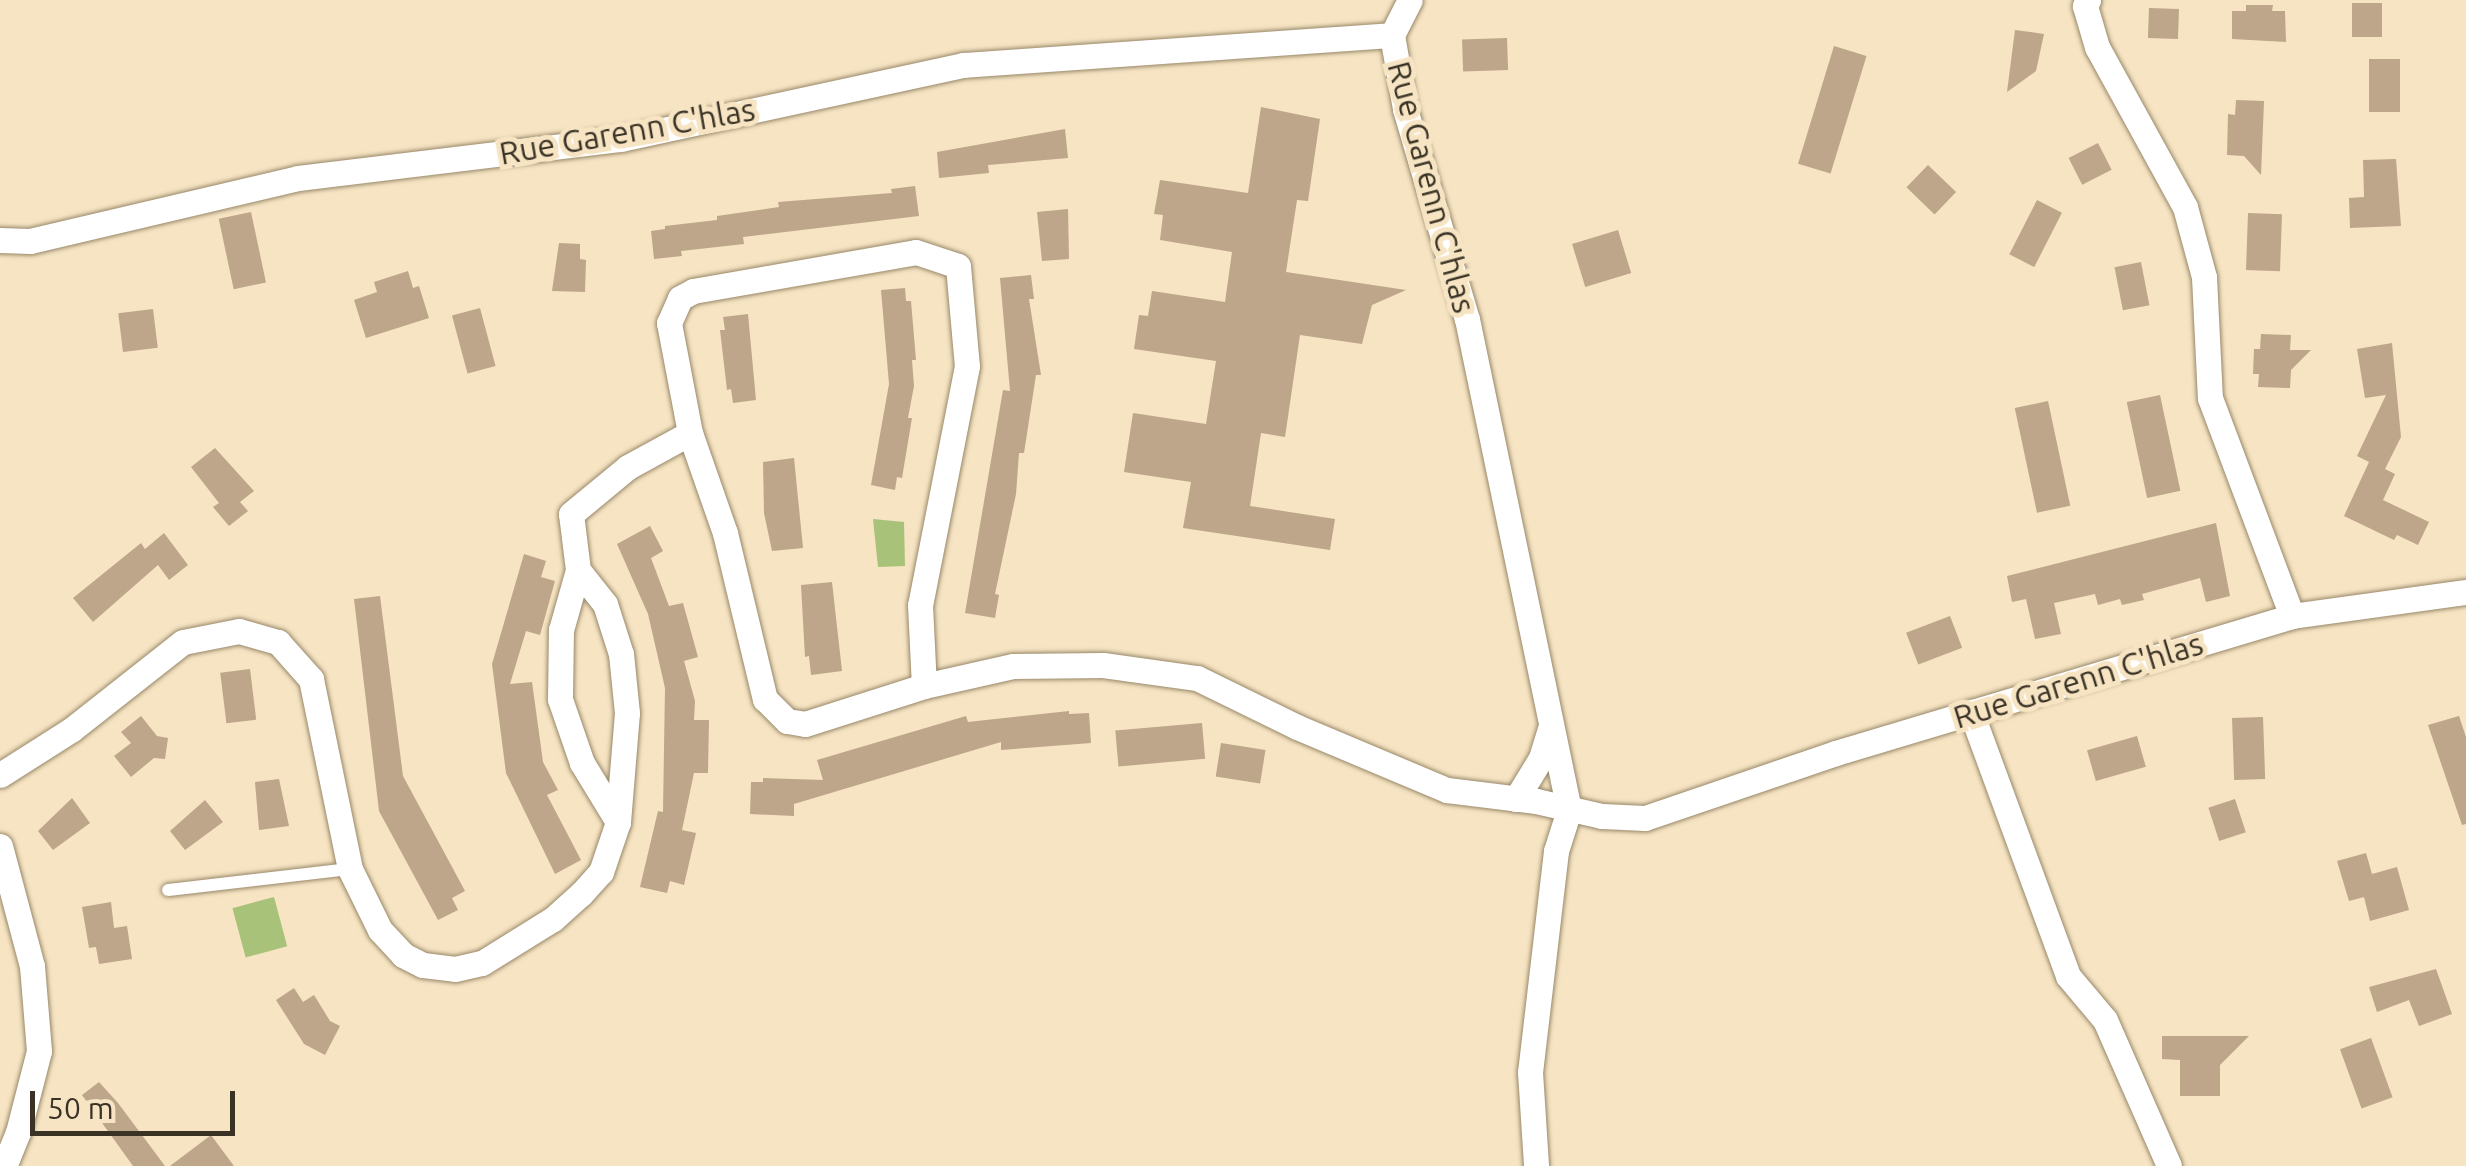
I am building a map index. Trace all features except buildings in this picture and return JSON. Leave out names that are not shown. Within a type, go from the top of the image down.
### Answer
[{"type":"street","points":[[1392,35],[1410,0]]},
{"type":"street","points":[[2085,2],[2098,47],[2186,207],[2204,277],[2210,398],[2292,616]]},
{"type":"street","name":"Rue Garenn C'hlas","points":[[0,240],[30,242],[298,178],[621,138],[963,65],[1392,35],[1405,109],[1467,319],[1569,810],[1645,818],[1971,712],[2292,616],[2466,592]]},
{"type":"street","points":[[924,686],[920,606],[967,366],[958,266],[916,252],[693,291],[680,298],[669,323],[690,433],[726,533],[765,699],[787,722],[805,724],[924,686],[1012,666],[1103,665],[1197,678],[1297,727],[1447,790],[1516,798],[1569,810],[1556,851],[1530,1072],[1536,1166]]},
{"type":"street","points":[[618,822],[582,763],[560,699],[561,630],[578,570],[571,514],[628,467],[690,433]]},
{"type":"street","points":[[0,775],[71,730],[183,642],[240,631],[278,642],[311,679],[350,869],[380,930],[403,955],[424,964],[455,970],[482,962],[553,920],[600,872],[618,822],[627,713],[621,654],[606,604],[578,570]]},
{"type":"street","points":[[1971,712],[2068,976],[2105,1020],[2169,1166]]},
{"type":"street","points":[[1516,798],[1542,758],[1552,724]]},
{"type":"street","points":[[0,846],[32,966],[39,1052],[18,1132],[4,1166]]},
{"type":"lane","points":[[168,890],[350,869]]},
{"type":"green space","points":[[873,519],[904,522],[905,566],[878,567]]},
{"type":"green space","points":[[274,897],[287,946],[246,957],[232,908]]}]
